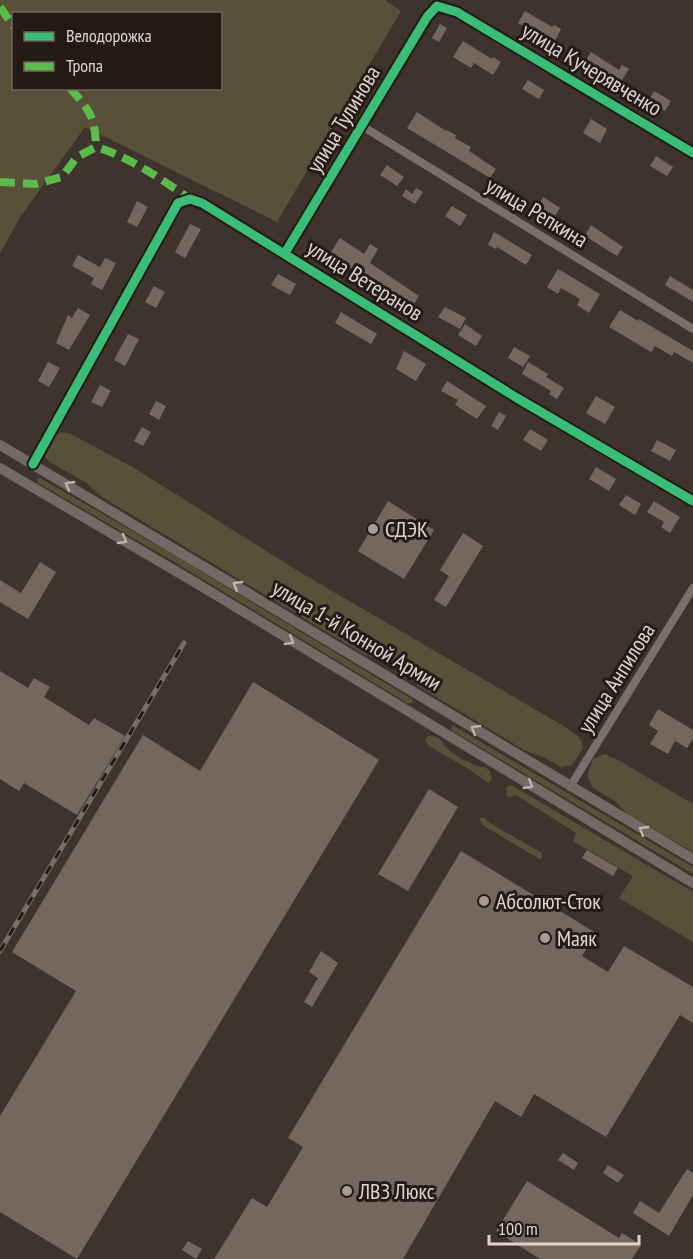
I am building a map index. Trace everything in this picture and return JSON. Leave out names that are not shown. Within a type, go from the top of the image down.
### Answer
[{"type":"main road","name":"улица 1-й Конной Армии","points":[[0,445],[693,859]]},
{"type":"main road","points":[[18,479],[30,463]]},
{"type":"main road","name":"улица 1-й Конной Армии","points":[[0,468],[196,583],[424,723],[693,883]]},
{"type":"main road","points":[[424,723],[435,705]]},
{"type":"street","name":"улица Тулинова","points":[[285,253],[427,17],[437,6]]},
{"type":"street","name":"улица Кучерявченко","points":[[437,6],[457,12],[693,153]]},
{"type":"street","name":"улица Репкина","points":[[362,126],[693,329]]},
{"type":"street","name":"улица Ветеранов","points":[[30,463],[178,202],[190,199],[202,203],[517,398],[693,501]]},
{"type":"street","name":"улица Анпилова","points":[[570,787],[693,588]]},
{"type":"shaded area","points":[[0,0],[385,0],[401,11],[277,222],[85,127],[21,216],[0,253]]},
{"type":"shaded area","points":[[61,432],[71,434],[134,468],[303,574],[567,728],[580,738],[583,748],[572,765],[561,767],[524,750],[418,686],[406,673],[386,661],[365,655],[102,497],[85,482],[45,457],[50,442]]},
{"type":"shaded area","points":[[40,478],[169,552],[412,699],[413,703],[407,703],[176,563],[38,483],[37,479]]},
{"type":"shaded area","points":[[452,725],[693,867],[693,874],[451,730]]},
{"type":"shaded area","points":[[428,736],[438,738],[450,751],[465,761],[485,767],[490,771],[492,779],[488,783],[429,746],[425,741]]},
{"type":"shaded area","points":[[605,754],[693,804],[693,852],[628,815],[616,802],[592,787],[587,776],[593,759]]},
{"type":"shaded area","points":[[511,785],[693,892],[693,942],[619,898],[633,876],[573,841],[576,833],[573,831],[516,795],[507,796],[506,788]]},
{"type":"shaded area","points":[[480,818],[485,818],[488,822],[542,853],[542,859],[481,824]]},
{"type":"building","points":[[525,11],[552,27],[554,25],[561,29],[554,43],[518,23]]},
{"type":"building","points":[[440,24],[447,28],[439,42],[432,38]]},
{"type":"building","points":[[463,41],[501,62],[493,75],[474,63],[471,68],[453,57]]},
{"type":"building","points":[[591,52],[619,70],[622,65],[629,69],[619,85],[583,65]]},
{"type":"building","points":[[528,80],[544,90],[539,99],[522,89]]},
{"type":"building","points":[[654,91],[671,101],[665,111],[648,101]]},
{"type":"building","points":[[417,112],[456,135],[455,138],[471,147],[469,151],[496,169],[490,178],[407,128]]},
{"type":"building","points":[[591,119],[607,129],[600,143],[583,133]]},
{"type":"building","points":[[656,156],[673,167],[667,176],[650,166]]},
{"type":"building","points":[[387,165],[404,177],[397,186],[380,175]]},
{"type":"building","points":[[416,188],[423,192],[415,204],[402,196],[406,189],[412,194]]},
{"type":"building","points":[[543,197],[560,208],[554,217],[538,206]]},
{"type":"building","points":[[137,201],[148,207],[137,227],[127,222]]},
{"type":"building","points":[[452,206],[467,215],[460,226],[445,216]]},
{"type":"building","points":[[190,224],[201,229],[185,258],[175,252]]},
{"type":"building","points":[[591,225],[623,247],[617,256],[585,236]]},
{"type":"building","points":[[494,232],[532,255],[526,265],[497,247],[496,249],[488,245]]},
{"type":"building","points":[[340,238],[364,254],[370,244],[378,249],[370,263],[419,296],[412,307],[329,255]]},
{"type":"building","points":[[78,255],[100,267],[105,258],[116,263],[102,290],[91,284],[94,278],[72,266]]},
{"type":"building","points":[[558,269],[600,294],[589,313],[577,305],[580,299],[561,288],[558,294],[547,287]]},
{"type":"building","points":[[278,274],[296,284],[290,295],[271,285]]},
{"type":"building","points":[[670,276],[693,290],[693,302],[665,285]]},
{"type":"building","points":[[154,286],[165,292],[156,308],[145,302]]},
{"type":"building","points":[[445,307],[466,318],[460,329],[438,317]]},
{"type":"building","points":[[78,308],[90,315],[69,350],[56,343],[68,315],[72,318]]},
{"type":"building","points":[[620,310],[693,351],[693,363],[674,352],[672,356],[655,346],[651,352],[609,327]]},
{"type":"building","points":[[341,312],[377,334],[371,344],[335,323]]},
{"type":"building","points":[[465,324],[482,336],[476,346],[458,335]]},
{"type":"building","points":[[128,334],[139,339],[125,366],[114,360]]},
{"type":"building","points":[[514,347],[530,356],[523,367],[508,358]]},
{"type":"building","points":[[404,351],[426,364],[416,381],[396,369]]},
{"type":"building","points":[[48,362],[60,368],[49,387],[38,381]]},
{"type":"building","points":[[528,362],[548,374],[546,377],[564,388],[557,399],[549,394],[551,391],[522,374]]},
{"type":"building","points":[[447,381],[486,406],[477,419],[455,405],[458,400],[441,391]]},
{"type":"building","points":[[100,385],[111,391],[102,407],[91,402]]},
{"type":"building","points":[[596,396],[615,407],[605,424],[586,413]]},
{"type":"building","points":[[156,401],[166,406],[159,420],[149,414]]},
{"type":"building","points":[[499,412],[506,416],[498,430],[491,426]]},
{"type":"building","points":[[142,427],[151,432],[143,446],[134,441]]},
{"type":"building","points":[[530,429],[548,440],[541,451],[523,440]]},
{"type":"building","points":[[657,440],[676,450],[670,461],[651,451]]},
{"type":"building","points":[[596,467],[616,479],[609,491],[589,479]]},
{"type":"building","points":[[626,495],[641,504],[635,515],[619,505]]},
{"type":"building","points":[[388,501],[434,530],[404,579],[358,551]]},
{"type":"building","points":[[654,501],[680,517],[670,533],[661,527],[664,522],[647,512]]},
{"type":"building","points":[[463,533],[483,546],[446,607],[434,600],[449,576],[440,570]]},
{"type":"building","points":[[40,562],[56,572],[28,619],[0,602],[0,580],[21,593]]},
{"type":"building","points":[[0,671],[28,688],[34,678],[50,687],[44,697],[89,725],[94,718],[125,736],[77,815],[24,783],[19,791],[0,779]]},
{"type":"building","points":[[253,682],[379,760],[77,1259],[0,1212],[0,1116],[76,991],[12,952],[143,735],[200,771]]},
{"type":"building","points":[[658,709],[693,730],[693,738],[687,748],[675,741],[668,754],[650,744],[658,731],[649,725]]},
{"type":"building","points":[[429,789],[458,807],[408,891],[378,874]]},
{"type":"building","points":[[587,850],[618,868],[613,876],[582,858]]},
{"type":"building","points":[[461,851],[596,933],[582,956],[608,972],[624,946],[693,987],[693,1023],[680,1015],[606,1137],[534,1094],[521,1117],[495,1101],[403,1259],[214,1259],[252,1198],[267,1207],[303,1147],[288,1138]]},
{"type":"building","points":[[321,951],[338,963],[312,1007],[304,1002],[318,978],[309,972]]},
{"type":"building","points":[[563,1153],[578,1163],[574,1170],[558,1160]]},
{"type":"building","points":[[608,1165],[624,1175],[618,1183],[603,1173]]},
{"type":"building","points":[[687,1169],[693,1173],[693,1195],[669,1236],[633,1213],[640,1201],[659,1213]]},
{"type":"building","points":[[527,1181],[619,1238],[622,1233],[641,1245],[632,1259],[540,1259],[496,1231]]},
{"type":"building","points":[[188,1241],[202,1249],[196,1259],[182,1250]]},
{"type":"railway","points":[[0,951],[184,643]]},
{"type":"marked path","points":[[0,7],[12,24]]},
{"type":"marked path","points":[[72,90],[93,121],[96,147]]},
{"type":"marked path","points":[[0,182],[35,184],[62,177],[77,157],[96,147],[133,163],[190,199]]},
{"type":"cycle path","points":[[285,253],[427,17],[437,6],[457,12],[693,153]]},
{"type":"cycle path","points":[[33,464],[178,203],[190,199],[202,203],[517,398],[693,501]]},
{"type":"place","name":"СДЭК","points":[[373,529]]},
{"type":"place","name":"Абсолют-Сток","points":[[484,901]]},
{"type":"place","name":"Маяк","points":[[545,938]]},
{"type":"place","name":"ЛВЗ Люкс","points":[[347,1191]]}]
